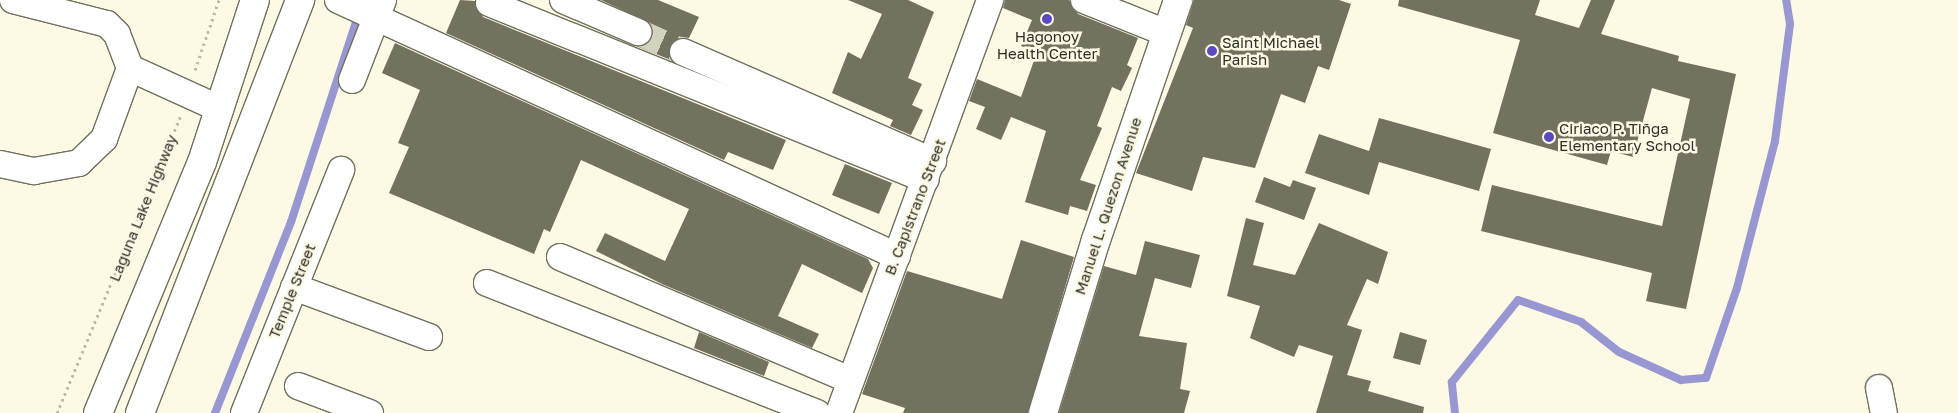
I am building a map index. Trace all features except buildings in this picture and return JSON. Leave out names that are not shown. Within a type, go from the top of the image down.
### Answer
[{"type":"main road","points":[[98,413],[220,109],[255,0]]},
{"type":"main road","points":[[140,413],[300,0]]},
{"type":"main road","name":"Manuel L. Quezon Avenue","points":[[1043,413],[1178,0]]},
{"type":"street","points":[[0,164],[34,170],[79,163],[104,139],[130,68],[117,34],[107,24],[13,0]]},
{"type":"street","points":[[563,0],[638,32]]},
{"type":"street","name":"B. Capistrano Street","points":[[839,413],[930,170],[990,0]]},
{"type":"street","points":[[1084,0],[1166,33]]},
{"type":"street","points":[[341,1],[376,11],[897,256]]},
{"type":"street","points":[[489,3],[930,170]]},
{"type":"street","points":[[352,80],[376,11]]},
{"type":"street","points":[[684,52],[930,170]]},
{"type":"street","points":[[130,68],[188,92],[220,109]]},
{"type":"street","name":"Temple Street","points":[[244,413],[341,170]]},
{"type":"street","points":[[560,257],[850,380]]},
{"type":"street","points":[[487,283],[817,413]]},
{"type":"street","points":[[294,286],[429,337]]},
{"type":"street","points":[[298,386],[370,413]]},
{"type":"street","points":[[1879,388],[1884,413]]},
{"type":"path","name":"Laguna Lake Highway","points":[[57,413],[169,150],[219,0]]},
{"type":"waterway","points":[[1455,413],[1452,382],[1518,300],[1581,322],[1619,352],[1681,380],[1706,378],[1737,288],[1775,141],[1790,24],[1786,0]]},
{"type":"waterway","points":[[215,413],[291,222],[359,13]]},
{"type":"tunnel","points":[[638,32],[683,52]]},
{"type":"place","name":"Hagonoy Health Center","points":[[1047,19]]},
{"type":"place","name":"Saint Michael Parish","points":[[1212,51]]},
{"type":"place","name":"Ciriaco P. Tiñga Elementary School","points":[[1549,137]]}]
